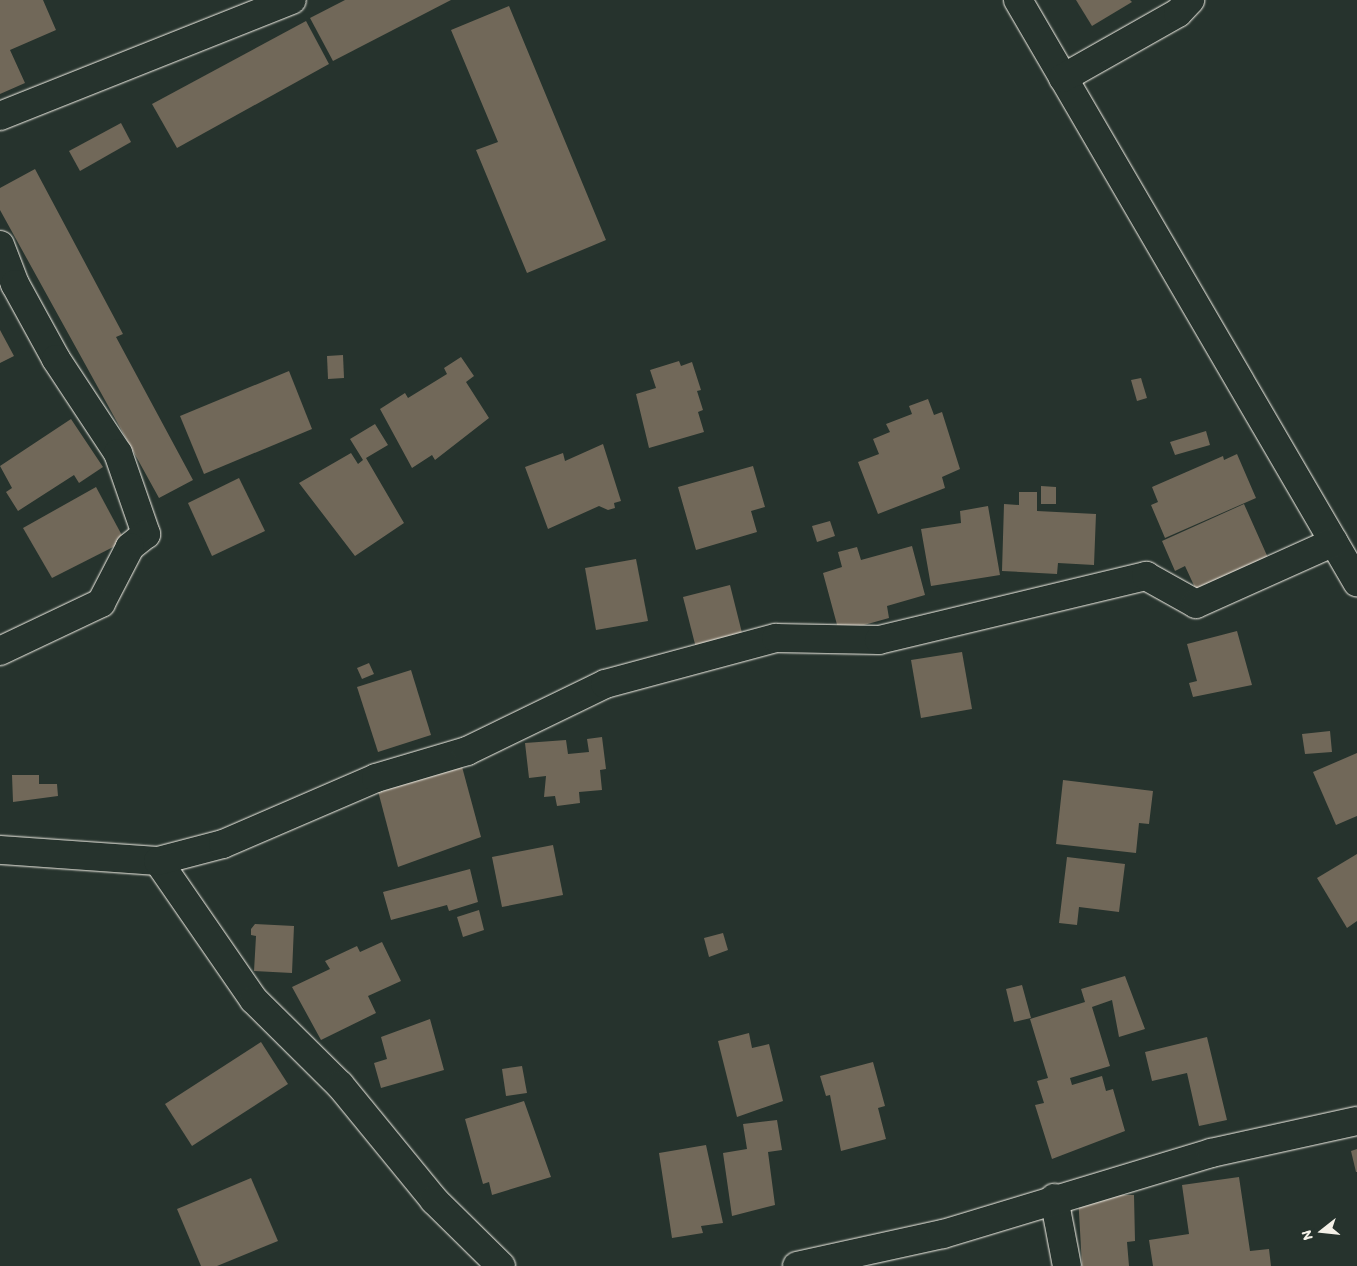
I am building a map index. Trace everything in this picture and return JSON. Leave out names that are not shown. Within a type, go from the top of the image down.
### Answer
[{"type":"street","points":[[0,116],[292,0]]},
{"type":"street","points":[[1018,0],[1357,582]]},
{"type":"street","points":[[1063,78],[1178,14],[1190,0]]},
{"type":"street","points":[[0,245],[15,284],[56,359],[118,453],[146,534],[130,547],[101,603],[0,651]]},
{"type":"street","points":[[0,850],[158,861],[222,844],[376,778],[467,751],[606,684],[776,638],[879,640],[1146,576],[1196,604],[1334,542]]},
{"type":"street","points":[[158,861],[254,1000],[340,1085],[434,1200],[501,1266]]},
{"type":"street","points":[[797,1266],[933,1236],[1054,1198],[1211,1153],[1357,1121]]},
{"type":"street","points":[[1054,1198],[1067,1266]]},
{"type":"building","points":[[0,0],[43,0],[56,30],[10,50],[25,83],[0,94]]},
{"type":"building","points":[[345,0],[451,0],[333,61],[310,18]]},
{"type":"building","points":[[1076,0],[1130,0],[1132,2],[1092,26]]},
{"type":"building","points":[[509,6],[606,240],[527,273],[476,150],[498,142],[451,30]]},
{"type":"building","points":[[306,21],[329,64],[177,148],[152,104]]},
{"type":"building","points":[[121,123],[131,142],[80,171],[69,151]]},
{"type":"building","points":[[35,169],[123,334],[116,337],[193,480],[159,498],[0,210],[0,188]]},
{"type":"building","points":[[0,330],[14,356],[0,363]]},
{"type":"building","points":[[343,355],[344,378],[328,379],[327,356]]},
{"type":"building","points":[[461,357],[474,376],[466,382],[489,418],[435,460],[432,455],[412,468],[380,409],[405,393],[408,398],[447,374],[444,368]]},
{"type":"building","points":[[679,361],[681,366],[692,362],[701,390],[697,391],[703,410],[698,412],[704,432],[649,448],[636,394],[656,388],[650,370]]},
{"type":"building","points":[[289,371],[312,429],[204,474],[180,416]]},
{"type":"building","points":[[1141,378],[1147,398],[1137,401],[1131,380]]},
{"type":"building","points":[[928,399],[934,415],[942,412],[960,469],[942,477],[945,488],[878,514],[858,462],[879,454],[873,439],[890,432],[886,424],[912,414],[909,406]]},
{"type":"building","points":[[71,419],[103,467],[79,483],[74,475],[18,511],[6,492],[12,488],[0,466]]},
{"type":"building","points":[[375,424],[388,445],[366,458],[404,523],[355,556],[299,483],[351,453],[358,464],[363,460],[350,439]]},
{"type":"building","points":[[1206,431],[1210,445],[1175,455],[1170,442]]},
{"type":"building","points":[[603,444],[621,501],[614,503],[615,508],[608,510],[599,506],[548,529],[525,467],[563,453],[565,461]]},
{"type":"building","points":[[1237,454],[1256,498],[1165,538],[1151,505],[1158,502],[1152,487],[1223,456],[1224,460]]},
{"type":"building","points":[[753,466],[765,507],[751,511],[757,532],[696,550],[678,487]]},
{"type":"building","points":[[239,478],[265,531],[212,556],[188,503]]},
{"type":"building","points":[[1041,486],[1056,487],[1056,504],[1041,504]]},
{"type":"building","points":[[96,487],[125,541],[52,578],[23,528]]},
{"type":"building","points":[[1019,492],[1037,492],[1037,511],[1096,514],[1094,565],[1058,563],[1057,574],[1002,571],[1004,504],[1019,505]]},
{"type":"building","points":[[1244,504],[1269,560],[1197,592],[1185,566],[1175,571],[1162,541]]},
{"type":"building","points":[[988,506],[1000,575],[931,586],[921,529],[961,523],[960,511]]},
{"type":"building","points":[[830,521],[835,536],[817,542],[812,526]]},
{"type":"building","points":[[912,546],[925,595],[887,606],[889,618],[839,632],[823,573],[842,567],[838,552],[857,547],[861,560]]},
{"type":"building","points":[[636,559],[648,621],[596,630],[585,568]]},
{"type":"building","points":[[730,585],[743,637],[696,648],[683,597]]},
{"type":"building","points":[[1237,631],[1252,685],[1193,697],[1189,683],[1197,681],[1187,644]]},
{"type":"building","points":[[962,652],[972,709],[921,718],[911,660]]},
{"type":"building","points":[[369,663],[374,674],[362,679],[357,668]]},
{"type":"building","points":[[411,670],[431,735],[378,752],[357,687]]},
{"type":"building","points":[[1330,731],[1332,752],[1305,754],[1302,734]]},
{"type":"building","points":[[602,737],[606,769],[600,770],[602,790],[579,792],[580,803],[557,806],[555,796],[544,797],[546,776],[529,778],[525,743],[566,740],[568,754],[589,752],[587,739]]},
{"type":"building","points":[[1357,753],[1357,816],[1336,825],[1313,772]]},
{"type":"building","points":[[461,763],[481,837],[398,867],[378,791]]},
{"type":"building","points":[[12,775],[39,775],[39,784],[57,784],[58,796],[13,802]]},
{"type":"building","points":[[1063,780],[1153,791],[1149,824],[1139,823],[1136,853],[1056,844]]},
{"type":"building","points":[[553,845],[563,895],[502,907],[492,857]]},
{"type":"building","points":[[1357,854],[1357,921],[1347,928],[1317,878]]},
{"type":"building","points":[[1067,857],[1125,864],[1119,912],[1079,907],[1077,925],[1059,923]]},
{"type":"building","points":[[470,869],[478,902],[449,911],[447,905],[391,920],[383,892]]},
{"type":"building","points":[[479,910],[484,930],[463,937],[457,917]]},
{"type":"building","points":[[255,924],[294,926],[292,973],[254,971],[256,936],[251,935],[251,929]]},
{"type":"building","points":[[723,933],[728,950],[709,957],[704,938]]},
{"type":"building","points":[[382,942],[401,981],[368,996],[376,1013],[321,1040],[292,987],[330,969],[325,961],[357,946],[360,952]]},
{"type":"building","points":[[1125,976],[1145,1029],[1119,1037],[1112,1000],[1092,1007],[1110,1066],[1070,1078],[1072,1085],[1102,1076],[1106,1091],[1113,1089],[1125,1131],[1052,1159],[1035,1105],[1044,1103],[1037,1081],[1048,1078],[1030,1019],[1085,1002],[1081,989]]},
{"type":"building","points":[[1022,985],[1031,1018],[1014,1022],[1006,989]]},
{"type":"building","points":[[430,1019],[444,1070],[381,1088],[374,1063],[387,1059],[381,1037]]},
{"type":"building","points":[[749,1033],[752,1048],[769,1044],[783,1101],[737,1117],[718,1041]]},
{"type":"building","points":[[1207,1037],[1227,1120],[1199,1126],[1187,1073],[1152,1081],[1145,1052]]},
{"type":"building","points":[[261,1042],[288,1084],[192,1146],[165,1104]]},
{"type":"building","points":[[873,1062],[885,1106],[878,1108],[886,1139],[841,1151],[830,1095],[826,1096],[820,1076]]},
{"type":"building","points":[[522,1066],[527,1093],[506,1096],[502,1069]]},
{"type":"building","points":[[524,1101],[551,1177],[492,1195],[489,1182],[483,1184],[465,1119]]},
{"type":"building","points":[[777,1120],[782,1150],[768,1152],[775,1205],[732,1216],[723,1153],[747,1149],[743,1124]]},
{"type":"building","points":[[706,1145],[723,1223],[701,1226],[703,1233],[672,1238],[659,1153]]},
{"type":"building","points":[[1357,1149],[1357,1172],[1356,1172],[1351,1151]]},
{"type":"building","points":[[1239,1177],[1250,1251],[1269,1249],[1271,1266],[1153,1266],[1149,1240],[1189,1234],[1182,1185]]},
{"type":"building","points":[[251,1178],[278,1241],[217,1266],[201,1266],[177,1209]]},
{"type":"building","points":[[1078,1195],[1134,1195],[1135,1241],[1127,1242],[1129,1266],[1082,1266]]}]
